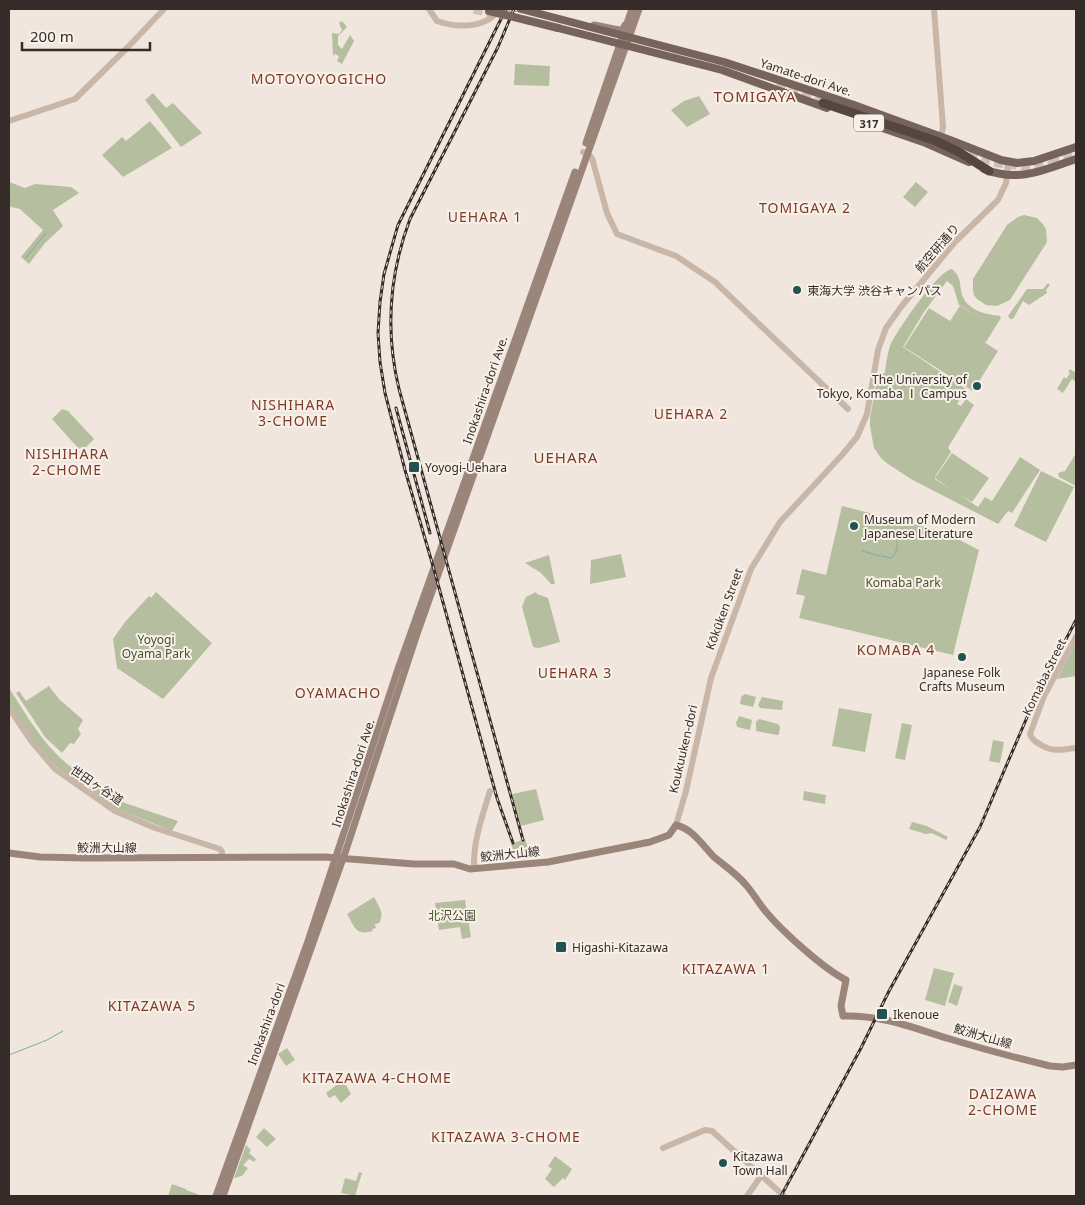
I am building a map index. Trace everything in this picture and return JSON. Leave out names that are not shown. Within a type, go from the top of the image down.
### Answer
[{"type":"highway","points":[[902,123],[824,101],[936,141],[959,152],[990,171]]},
{"type":"main road","name":"Yamate-dori Ave.","points":[[520,9],[542,17],[583,25],[724,62],[941,136],[1008,162],[1034,161],[1076,147]]},
{"type":"main road","points":[[583,25],[595,24],[621,30],[624,28],[632,9]]},
{"type":"main road","points":[[626,36],[632,9]]},
{"type":"main road","points":[[626,36],[639,9]]},
{"type":"main road","name":"317","points":[[486,10],[558,26]]},
{"type":"main road","points":[[542,17],[543,21],[558,26]]},
{"type":"main road","points":[[583,25],[584,28],[603,33],[604,36],[601,39]]},
{"type":"main road","name":"Yamate-dori Ave.","points":[[558,26],[713,68],[926,143],[990,171],[1022,176],[1076,159]]},
{"type":"main road","name":"Inokashira-dori Ave.","points":[[340,858],[626,36]]},
{"type":"main road","points":[[774,78],[770,81],[771,84],[798,97]]},
{"type":"main road","name":"鮫洲大山線","points":[[9,854],[76,858],[340,858],[414,864],[454,864],[474,869],[548,862],[650,842],[669,835],[676,826],[685,828],[695,836],[713,856],[745,883],[766,912],[795,940],[828,968],[846,980],[842,1006],[843,1016],[873,1017],[902,1023],[950,1039],[1041,1064],[1063,1067],[1076,1065]]},
{"type":"main road","name":"Inokashira-dori","points":[[216,1196],[340,858]]},
{"type":"main road","name":"Inokashira-dori","points":[[223,1196],[340,858]]},
{"type":"street","points":[[9,122],[75,99],[164,9]]},
{"type":"street","points":[[429,9],[437,22],[465,26],[479,24],[488,20],[499,9]]},
{"type":"street","points":[[505,9],[520,9]]},
{"type":"street","points":[[934,9],[943,127],[941,136]]},
{"type":"street","points":[[585,153],[592,158],[607,213],[617,234],[676,256],[715,282],[848,409]]},
{"type":"street","name":"航空研通り","points":[[676,826],[686,792],[711,678],[751,569],[780,522],[857,436],[867,414],[880,345],[892,320],[955,242],[998,200],[1003,191],[1008,162]]},
{"type":"street","name":"Komaba Street","points":[[1076,637],[1044,696],[1030,734],[1034,741],[1048,749],[1055,751],[1076,748]]},
{"type":"street","name":"世田ヶ谷道","points":[[9,708],[34,746],[64,777],[115,811],[158,829],[220,849],[222,858]]},
{"type":"street","points":[[474,869],[474,853],[478,830],[490,791]]},
{"type":"street","points":[[663,1148],[709,1130],[784,1196]]},
{"type":"street","points":[[747,1196],[761,1176]]},
{"type":"green space","points":[[342,21],[347,27],[338,36],[338,45],[342,49],[350,35],[354,41],[342,64],[337,61],[339,56],[335,54],[333,56],[332,33],[339,34],[342,30],[339,23]]},
{"type":"green space","points":[[515,64],[550,66],[549,86],[514,85]]},
{"type":"green space","points":[[153,93],[166,108],[173,103],[202,133],[181,147],[145,100]]},
{"type":"green space","points":[[699,96],[710,114],[687,127],[671,110],[684,101]]},
{"type":"green space","points":[[150,121],[172,148],[123,177],[102,155],[122,137],[126,141]]},
{"type":"green space","points":[[9,182],[25,188],[35,184],[71,187],[79,193],[53,210],[63,226],[45,243],[29,264],[21,257],[43,230],[20,209],[9,205]]},
{"type":"green space","points":[[916,182],[928,192],[915,207],[903,197]]},
{"type":"green space","points":[[1024,215],[1037,218],[1042,223],[1046,229],[1047,242],[1010,300],[997,306],[986,305],[974,295],[973,279],[1007,225]]},
{"type":"green space","points":[[952,269],[960,281],[963,297],[971,307],[988,314],[1000,316],[1001,318],[986,342],[984,342],[998,351],[973,391],[904,347],[929,308],[950,321],[960,306],[987,323],[959,305],[953,286],[947,281],[924,312],[903,347],[966,389],[957,404],[961,406],[966,399],[974,405],[949,446],[948,448],[951,452],[935,478],[952,453],[989,478],[972,502],[960,495],[978,507],[985,497],[992,501],[1020,457],[1040,470],[1012,513],[1008,511],[998,524],[911,479],[888,464],[874,448],[870,418],[878,375],[885,373],[890,346],[900,328],[928,290],[937,279]]},
{"type":"green space","points":[[1048,283],[1050,285],[1046,290],[1047,293],[1029,305],[1023,301],[1013,319],[1010,319],[1008,316],[1027,289],[1043,289]]},
{"type":"green space","points":[[1070,369],[1076,373],[1076,382],[1072,379],[1063,393],[1057,389],[1064,377],[1066,379],[1070,373],[1068,372]]},
{"type":"green space","points":[[62,409],[68,411],[94,439],[84,449],[82,447],[79,449],[52,419]]},
{"type":"green space","points":[[1076,453],[1076,486],[1059,477],[1058,473],[1065,471]]},
{"type":"green space","points":[[1041,471],[1074,487],[1046,542],[1014,526]]},
{"type":"green space","name":"Komaba Park","points":[[842,506],[944,532],[979,550],[953,655],[799,618],[805,596],[796,594],[802,569],[826,575]]},
{"type":"green space","points":[[621,554],[626,577],[590,584],[591,560]]},
{"type":"green space","points":[[549,555],[555,584],[551,584],[541,573],[525,563]]},
{"type":"green space","name":"Yoyogi Oyama Park","points":[[156,592],[212,643],[163,699],[117,668],[113,639],[125,622],[149,596],[151,598]]},
{"type":"green space","points":[[536,592],[548,598],[560,642],[539,648],[533,647],[522,607],[526,597]]},
{"type":"green space","points":[[1076,643],[1076,676],[1057,679]]},
{"type":"green space","points":[[49,686],[59,699],[83,720],[78,729],[81,734],[74,744],[70,743],[62,753],[45,737],[16,693],[19,691],[26,701]]},
{"type":"green space","points":[[9,688],[49,746],[66,763],[89,779],[83,786],[46,757],[9,706]]},
{"type":"green space","points":[[745,694],[756,697],[753,707],[740,704],[741,697]]},
{"type":"green space","points":[[762,697],[783,701],[782,710],[760,708],[758,705]]},
{"type":"green space","points":[[839,708],[872,714],[865,752],[832,746]]},
{"type":"green space","points":[[739,716],[752,720],[750,730],[737,727],[736,723]]},
{"type":"green space","points":[[759,719],[778,724],[780,727],[779,734],[756,731],[756,722]]},
{"type":"green space","points":[[902,723],[912,725],[905,760],[895,758]]},
{"type":"green space","points":[[993,740],[1004,742],[1000,763],[989,761]]},
{"type":"green space","points":[[93,783],[119,801],[178,821],[172,831],[115,808],[89,789]]},
{"type":"green space","points":[[536,789],[544,820],[521,826],[512,794]]},
{"type":"green space","points":[[804,791],[826,795],[825,804],[803,800]]},
{"type":"green space","points":[[912,822],[927,826],[948,837],[946,840],[932,833],[926,834],[909,829]]},
{"type":"green space","points":[[525,839],[529,851],[514,852],[511,844]]},
{"type":"green space","points":[[374,897],[381,910],[381,919],[379,923],[375,924],[376,928],[372,929],[373,931],[359,931],[347,914]]},
{"type":"green space","name":"北沢公園","points":[[465,900],[471,937],[462,939],[460,927],[439,930],[435,903]]},
{"type":"green space","points":[[934,968],[954,973],[945,1006],[925,1000]]},
{"type":"green space","points":[[954,984],[963,987],[957,1006],[948,1002]]},
{"type":"green space","points":[[287,1048],[295,1060],[286,1066],[278,1054]]},
{"type":"green space","points":[[343,1080],[351,1094],[341,1103],[335,1095],[329,1098],[326,1093]]},
{"type":"green space","points":[[264,1128],[276,1139],[267,1147],[256,1137]]},
{"type":"green space","points":[[246,1145],[251,1150],[249,1153],[256,1159],[254,1162],[249,1159],[243,1165],[248,1168],[242,1176],[234,1178]]},
{"type":"green space","points":[[555,1156],[572,1169],[565,1180],[563,1178],[554,1187],[545,1179],[552,1169],[548,1166]]},
{"type":"green space","points":[[359,1172],[362,1173],[355,1196],[341,1193],[345,1178],[356,1181]]},
{"type":"green space","points":[[172,1184],[186,1190],[203,1196],[168,1196]]},
{"type":"waterway","points":[[26,258],[46,233]]},
{"type":"waterway","points":[[882,556],[893,557],[899,536]]},
{"type":"waterway","points":[[862,551],[880,556]]},
{"type":"waterway","points":[[9,1055],[47,1040],[63,1031]]},
{"type":"tunnel","points":[[474,9],[496,14]]},
{"type":"tunnel","points":[[776,87],[790,90],[823,103]]},
{"type":"tunnel","points":[[1050,159],[1076,154]]},
{"type":"tunnel","points":[[968,156],[1013,165],[1059,164]]},
{"type":"railway","points":[[506,9],[398,225],[384,274],[378,333],[385,393],[405,470],[497,798],[513,843]]},
{"type":"railway","points":[[514,9],[498,47],[410,219],[397,261],[391,303],[391,324],[392,346],[399,389],[523,840]]},
{"type":"railway","points":[[396,408],[430,533]]},
{"type":"railway","points":[[781,1196],[861,1048],[889,991],[980,827],[1034,701],[1076,620]]},
{"type":"place","name":"東海大学 渋谷キャンパス","points":[[797,290]]},
{"type":"place","name":"The University of Tokyo, Komaba Ⅰ Campus","points":[[977,386]]},
{"type":"place","name":"Yoyogi-Uehara","points":[[414,467]]},
{"type":"place","name":"Museum of Modern Japanese Literature","points":[[854,526]]},
{"type":"place","name":"Japanese Folk Crafts Museum","points":[[962,657]]},
{"type":"place","name":"Higashi-Kitazawa","points":[[561,947]]},
{"type":"place","name":"Ikenoue","points":[[882,1014]]},
{"type":"place","name":"Kitazawa Town Hall","points":[[723,1163]]},
{"type":"district","name":"MOTOYOYOGICHO","points":[[319,78]]},
{"type":"district","name":"TOMIGAYA","points":[[755,96]]},
{"type":"district","name":"TOMIGAYA 2","points":[[805,207]]},
{"type":"district","name":"UEHARA 1","points":[[485,216]]},
{"type":"district","name":"NISHIHARA 3-CHOME","points":[[293,412]]},
{"type":"district","name":"UEHARA 2","points":[[691,413]]},
{"type":"district","name":"UEHARA","points":[[566,457]]},
{"type":"district","name":"NISHIHARA 2-CHOME","points":[[67,462]]},
{"type":"district","name":"KOMABA 4","points":[[896,649]]},
{"type":"district","name":"UEHARA 3","points":[[575,672]]},
{"type":"district","name":"OYAMACHO","points":[[338,692]]},
{"type":"district","name":"KITAZAWA 1","points":[[726,968]]},
{"type":"district","name":"KITAZAWA 5","points":[[152,1005]]},
{"type":"district","name":"KITAZAWA 4-CHOME","points":[[377,1077]]},
{"type":"district","name":"DAIZAWA 2-CHOME","points":[[1003,1102]]},
{"type":"district","name":"KITAZAWA 3-CHOME","points":[[506,1136]]}]
